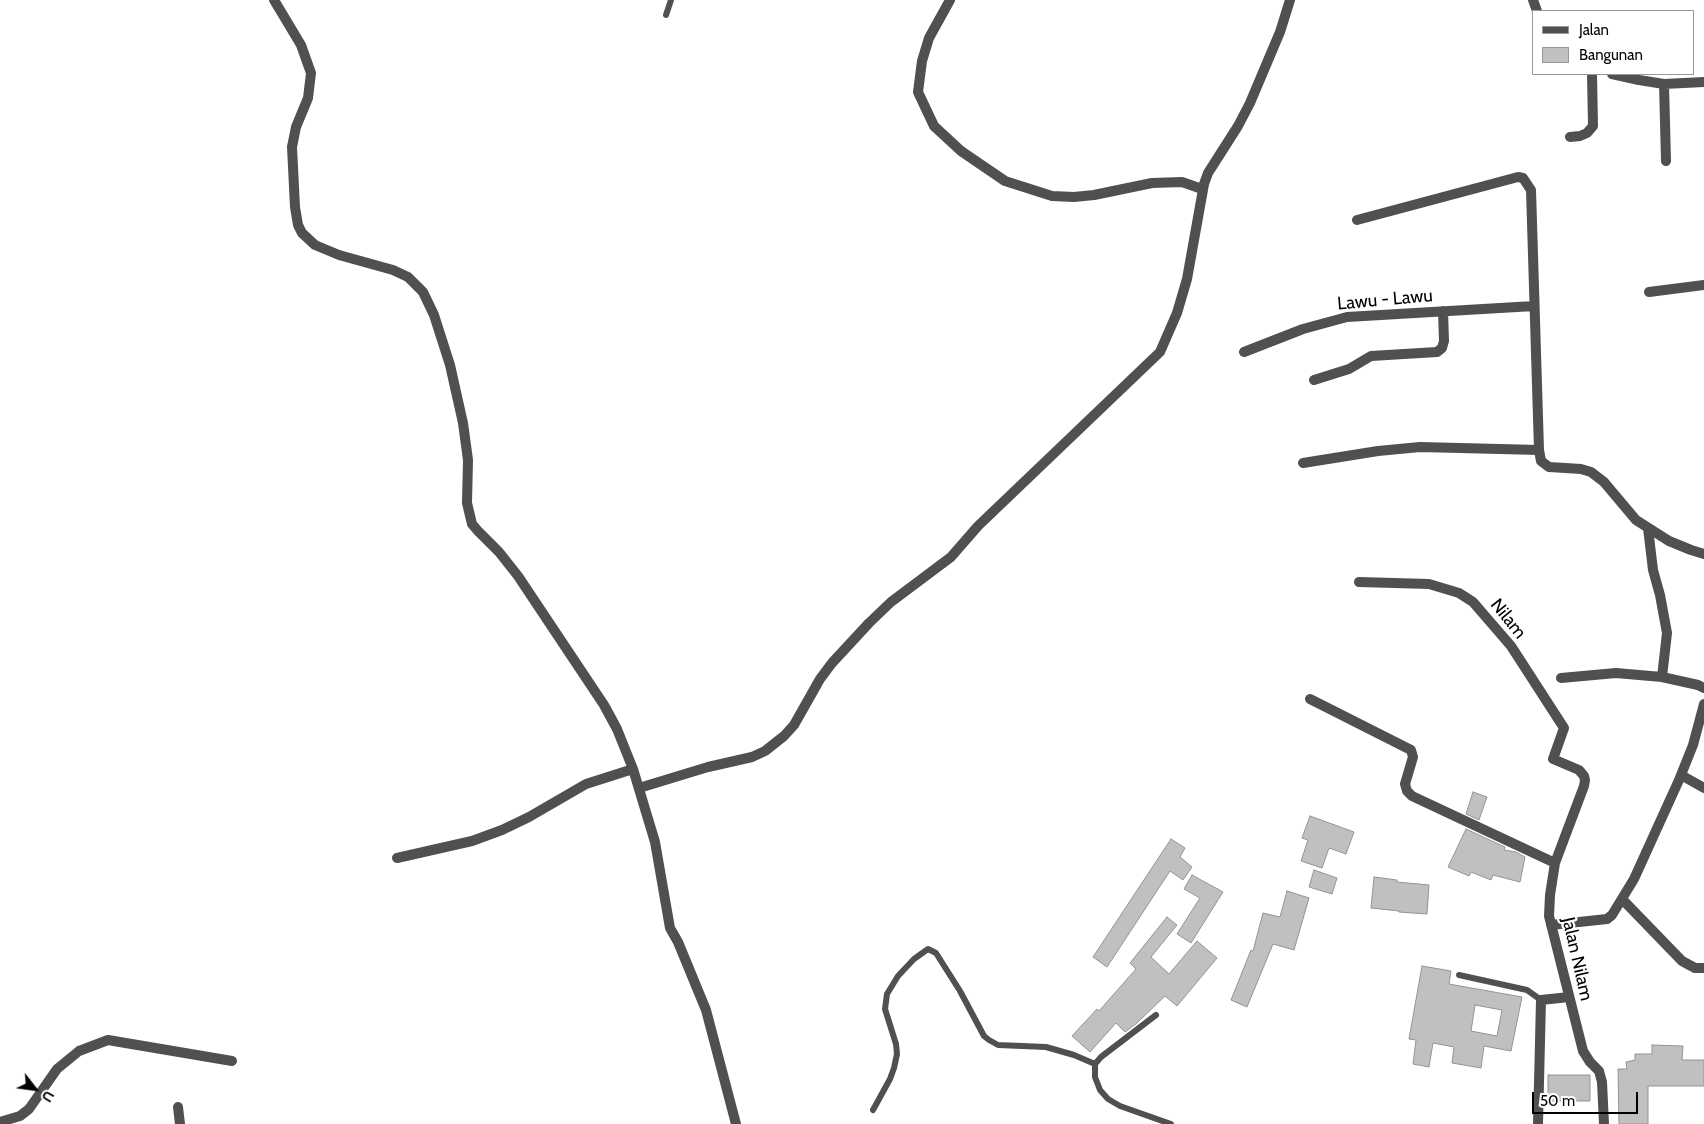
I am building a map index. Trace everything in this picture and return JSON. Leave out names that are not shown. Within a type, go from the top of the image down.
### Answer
[{"type":"street","points":[[274,0],[301,45],[311,73],[308,98],[296,127],[292,147],[295,207],[298,225],[302,233],[315,244],[339,255],[401,273],[423,292],[437,322],[459,401],[468,460],[467,503],[472,524],[499,552],[518,576],[604,705],[617,728],[633,769],[655,842],[670,928],[678,942],[706,1010],[736,1124]]},
{"type":"street","points":[[950,0],[930,38],[922,61],[918,92],[934,126],[961,151],[1005,180],[1052,196],[1074,197],[1094,195],[1152,182],[1182,182],[1202,189]]},
{"type":"street","points":[[639,788],[708,767],[752,757],[765,751],[784,736],[803,711],[820,679],[869,622],[891,602],[951,557],[978,526],[1160,352],[1177,313],[1187,279],[1202,189],[1208,173],[1238,126],[1250,103],[1280,32],[1290,0]]},
{"type":"street","points":[[1570,137],[1587,133],[1593,126],[1592,75]]},
{"type":"street","points":[[1616,75],[1664,84],[1704,82]]},
{"type":"street","points":[[1664,84],[1666,161]]},
{"type":"street","points":[[1356,220],[1518,177],[1523,178],[1531,190],[1540,461],[1548,468],[1581,469],[1596,475],[1636,520],[1678,546],[1704,554]]},
{"type":"street","points":[[1649,292],[1704,284]]},
{"type":"street","name":"Lawu - Lawu","points":[[1244,352],[1303,329],[1347,317],[1534,306]]},
{"type":"street","points":[[1314,380],[1349,369],[1371,356],[1437,352],[1442,348],[1444,341],[1442,311]]},
{"type":"street","points":[[1303,463],[1378,451],[1420,447],[1539,450]]},
{"type":"street","points":[[1648,528],[1653,570],[1668,633],[1662,677]]},
{"type":"street","name":"Nilam","points":[[1359,582],[1429,584],[1459,592],[1473,602],[1511,646],[1564,728],[1553,759]]},
{"type":"street","points":[[1562,678],[1616,673],[1662,677],[1704,688]]},
{"type":"street","points":[[1310,699],[1411,750],[1413,757],[1405,784],[1407,791],[1412,796],[1555,863]]},
{"type":"street","points":[[1551,924],[1606,919],[1612,915],[1650,844],[1681,775],[1693,745],[1704,704]]},
{"type":"street","name":"Jalan Nilam","points":[[1553,759],[1579,770],[1585,780],[1555,863],[1550,895],[1551,924],[1583,1051],[1590,1062],[1600,1071],[1604,1124]]},
{"type":"street","points":[[397,858],[472,841],[502,830],[529,817],[586,784],[633,769]]},
{"type":"street","points":[[1681,775],[1704,788]]},
{"type":"street","points":[[1622,899],[1682,961],[1696,968],[1704,968]]},
{"type":"street","points":[[1538,1124],[1541,1000],[1569,997]]},
{"type":"street","points":[[0,1122],[20,1116],[29,1110],[57,1070],[79,1050],[108,1040],[232,1061]]},
{"type":"street","points":[[178,1107],[180,1124]]},
{"type":"lane","points":[[666,15],[671,0]]},
{"type":"lane","points":[[873,1110],[890,1079],[897,1054],[896,1044],[885,1009],[886,994],[898,976],[914,959],[928,949],[936,953],[960,991],[984,1036],[989,1040],[998,1045],[1046,1047],[1074,1054],[1095,1064]]},
{"type":"lane","points":[[1459,975],[1527,990],[1541,1000]]},
{"type":"lane","points":[[1156,1015],[1115,1045],[1095,1064],[1095,1077],[1100,1090],[1120,1106],[1171,1124]]},
{"type":"building","points":[[1473,792],[1487,797],[1479,820],[1466,814]]},
{"type":"building","points":[[1310,816],[1354,832],[1346,854],[1329,848],[1322,868],[1301,861],[1308,840],[1302,838]]},
{"type":"building","points":[[1466,829],[1505,847],[1504,850],[1516,852],[1525,857],[1520,882],[1493,875],[1491,880],[1471,872],[1469,876],[1448,867]]},
{"type":"building","points":[[1171,839],[1185,848],[1180,857],[1192,867],[1183,880],[1170,871],[1107,967],[1093,957]]},
{"type":"building","points":[[1314,870],[1337,878],[1332,894],[1309,887]]},
{"type":"building","points":[[1192,875],[1223,892],[1191,943],[1177,934],[1200,898],[1184,889]]},
{"type":"building","points":[[1374,877],[1397,880],[1397,882],[1429,885],[1427,914],[1371,908]]},
{"type":"building","points":[[1287,891],[1309,898],[1294,950],[1273,944],[1247,1007],[1231,1000],[1251,950],[1253,951],[1263,913],[1280,917]]},
{"type":"building","points":[[1167,917],[1177,925],[1151,957],[1169,974],[1197,941],[1217,958],[1177,1006],[1165,996],[1125,1032],[1116,1023],[1090,1052],[1072,1036],[1097,1009],[1099,1011],[1136,969],[1130,963]]},
{"type":"building","points":[[1422,966],[1451,971],[1449,984],[1522,997],[1511,1051],[1484,1046],[1481,1068],[1452,1063],[1454,1047],[1433,1043],[1429,1067],[1413,1064],[1416,1040],[1409,1039]],"holes":[[[1475,1005],[1502,1010],[1497,1036],[1471,1031]]]},
{"type":"building","points":[[1652,1045],[1683,1046],[1682,1060],[1704,1060],[1704,1086],[1648,1086],[1648,1124],[1619,1124],[1618,1069],[1627,1069],[1626,1062],[1635,1060],[1635,1054],[1652,1054]]},
{"type":"building","points":[[1548,1075],[1590,1075],[1590,1101],[1548,1101]]}]
